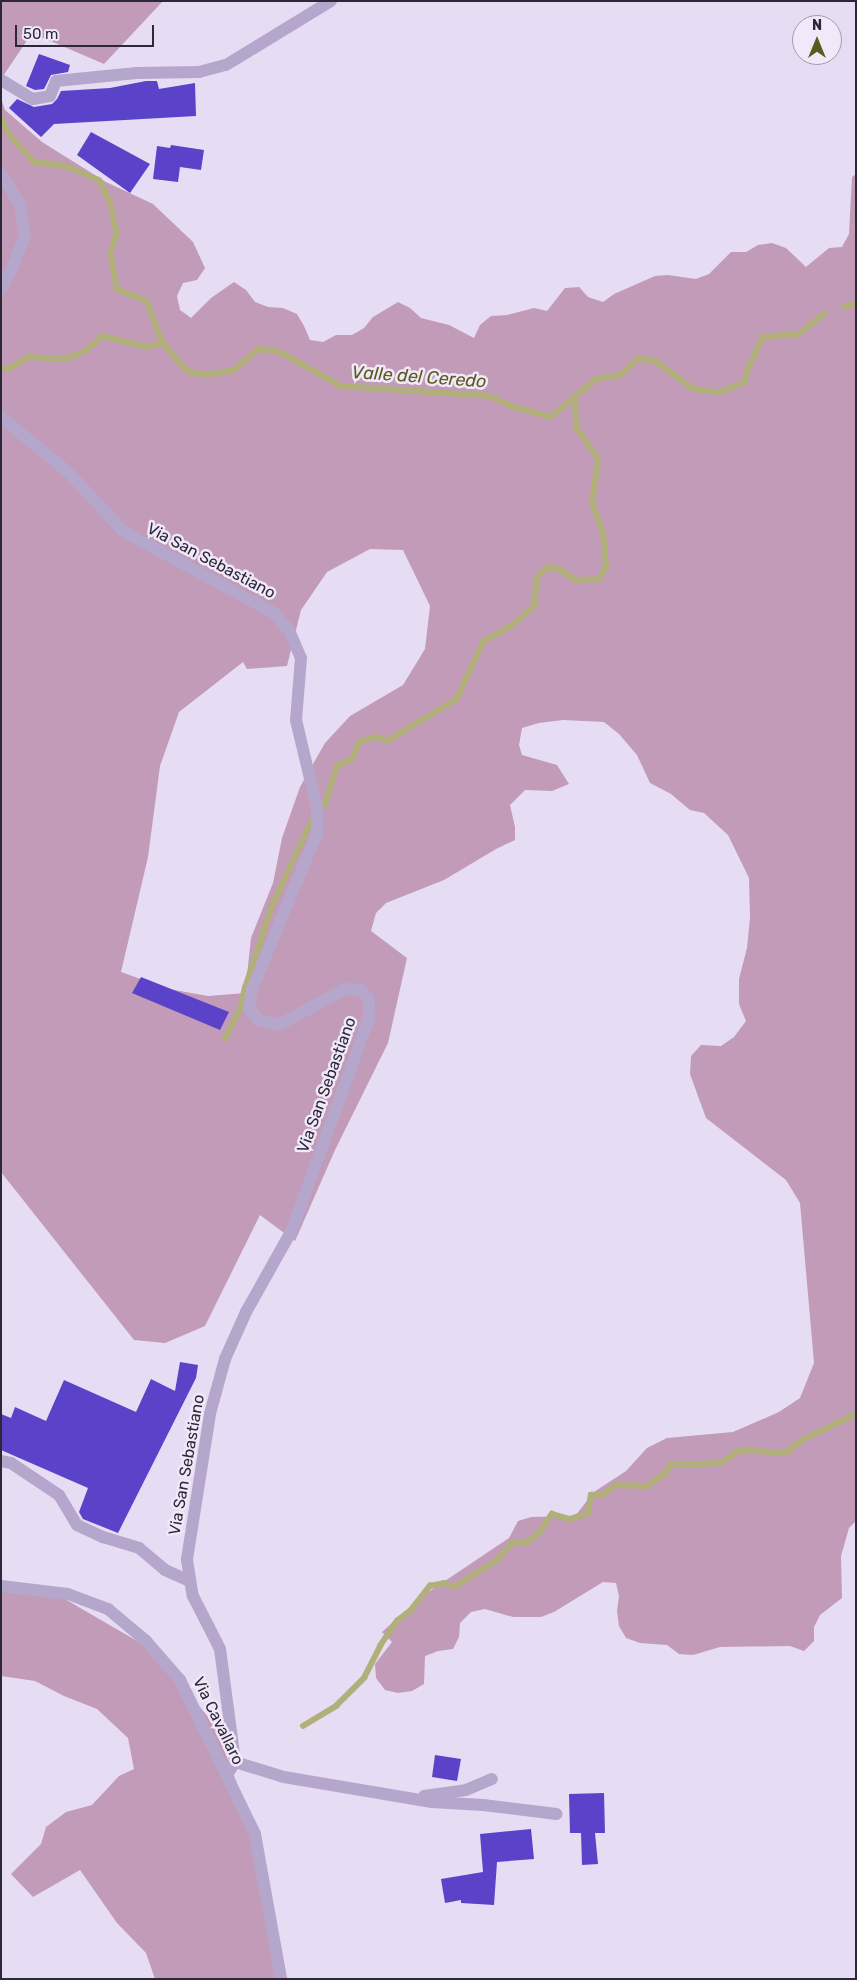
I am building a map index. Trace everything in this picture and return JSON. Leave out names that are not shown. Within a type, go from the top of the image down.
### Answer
[{"type":"street","points":[[1,80],[33,99],[50,96],[56,81],[137,73],[199,72],[226,65],[331,1]]},
{"type":"street","points":[[1,173],[20,205],[25,234],[14,264],[1,289]]},
{"type":"street","name":"Via San Sebastiano","points":[[1,417],[69,473],[123,532],[274,613],[289,630],[301,658],[296,720],[316,808],[317,833],[252,989],[249,1008],[258,1020],[279,1025],[346,989],[361,990],[369,999],[370,1018],[292,1230],[246,1312],[224,1358],[210,1414],[187,1560],[193,1596],[220,1649],[235,1762]]},
{"type":"street","points":[[1,1461],[10,1463],[59,1495],[77,1524],[103,1537],[139,1548],[165,1570],[190,1581]]},
{"type":"street","name":"Via Cavallaro","points":[[1,1586],[68,1594],[108,1609],[146,1641],[180,1680],[255,1834],[281,1979]]},
{"type":"street","points":[[227,1775],[235,1762],[284,1776],[412,1798],[556,1814]]},
{"type":"street","points":[[412,1798],[466,1790],[492,1779]]},
{"type":"shaded area","points":[[1,1],[163,1],[104,64],[32,33],[1,79]]},
{"type":"shaded area","points":[[1,98],[5,110],[42,142],[106,182],[153,204],[193,242],[205,268],[197,280],[183,283],[177,296],[180,310],[191,318],[211,298],[234,282],[246,290],[255,302],[268,307],[283,308],[297,314],[310,340],[323,342],[336,335],[352,335],[364,328],[373,317],[398,302],[410,308],[421,318],[449,325],[474,338],[480,325],[491,316],[507,315],[534,308],[547,311],[565,288],[579,287],[588,297],[603,302],[614,294],[655,276],[668,275],[696,279],[709,274],[731,252],[746,252],[758,245],[772,243],[786,248],[806,267],[829,248],[842,247],[849,234],[852,177],[856,174],[856,1521],[849,1528],[841,1556],[842,1598],[820,1615],[814,1627],[814,1641],[804,1651],[790,1646],[720,1647],[693,1655],[679,1654],[667,1645],[640,1643],[626,1638],[619,1626],[617,1611],[619,1596],[616,1583],[603,1582],[554,1612],[541,1617],[513,1617],[485,1609],[471,1612],[460,1623],[459,1637],[453,1649],[438,1651],[425,1656],[424,1684],[412,1691],[398,1693],[385,1690],[376,1678],[375,1664],[392,1642],[382,1632],[421,1597],[509,1538],[518,1521],[531,1517],[575,1516],[594,1492],[626,1471],[647,1448],[667,1438],[733,1432],[779,1412],[800,1398],[814,1363],[800,1203],[786,1180],[706,1118],[690,1074],[691,1056],[701,1045],[721,1046],[734,1037],[746,1021],[739,1004],[739,979],[747,948],[750,918],[749,878],[728,835],[704,813],[690,810],[671,794],[650,783],[637,755],[619,734],[604,722],[563,720],[539,723],[522,728],[519,745],[522,755],[557,765],[569,784],[552,791],[525,790],[510,805],[515,827],[515,840],[444,880],[386,903],[376,913],[371,931],[407,958],[388,1043],[335,1150],[295,1241],[260,1215],[205,1326],[165,1343],[134,1340],[1,1172]],"holes":[[[370,549],[403,550],[430,606],[425,649],[403,685],[350,716],[325,743],[300,787],[282,838],[273,883],[251,938],[245,993],[208,996],[169,989],[121,972],[148,857],[160,766],[179,712],[243,662],[247,669],[287,666],[301,610],[327,572]]]},
{"type":"shaded area","points":[[1,1580],[51,1591],[156,1652],[215,1726],[262,1849],[287,1979],[155,1979],[146,1953],[117,1923],[80,1870],[33,1897],[11,1874],[41,1844],[46,1827],[66,1812],[92,1805],[119,1776],[134,1769],[128,1738],[97,1709],[64,1696],[35,1681],[1,1676]]},
{"type":"building","points":[[39,54],[70,65],[68,72],[51,75],[44,89],[35,90],[26,86]]},
{"type":"building","points":[[146,81],[157,81],[159,89],[195,83],[196,116],[54,124],[41,137],[9,108],[17,99],[34,107],[52,104],[61,91],[110,88]]},
{"type":"building","points":[[91,132],[150,164],[130,193],[77,155]]},
{"type":"building","points":[[171,145],[204,150],[201,170],[180,167],[178,182],[153,179],[157,146],[170,148]]},
{"type":"building","points":[[141,977],[229,1012],[220,1030],[132,993]]},
{"type":"building","points":[[180,1362],[198,1365],[196,1378],[118,1533],[83,1519],[79,1512],[88,1488],[1,1450],[1,1414],[11,1418],[15,1407],[46,1421],[64,1380],[136,1412],[151,1379],[175,1391]]},
{"type":"building","points":[[435,1755],[461,1759],[457,1781],[432,1777]]},
{"type":"building","points":[[604,1793],[605,1833],[595,1833],[598,1864],[582,1865],[581,1833],[570,1833],[569,1794]]},
{"type":"building","points":[[531,1829],[534,1859],[497,1862],[494,1905],[461,1903],[461,1900],[445,1903],[441,1879],[483,1872],[480,1834]]},
{"type":"waterway","name":"Valle del Ceredo","points":[[1,117],[8,133],[34,162],[66,166],[99,180],[111,204],[117,235],[111,252],[117,289],[147,301],[163,343],[187,371],[206,375],[234,370],[258,349],[280,352],[341,386],[490,396],[514,407],[551,417],[596,379],[621,375],[637,359],[654,360],[694,389],[719,392],[745,382],[747,371],[763,337],[799,334],[825,313]]},
{"type":"waterway","name":"Valle del Ceredo","points":[[844,306],[856,304]]},
{"type":"waterway","points":[[1,367],[8,369],[28,357],[65,359],[85,351],[103,336],[147,347],[163,343]]},
{"type":"waterway","points":[[324,807],[337,766],[353,758],[359,742],[377,737],[387,741],[457,699],[483,642],[511,626],[534,606],[537,577],[548,567],[560,569],[575,580],[599,579],[606,567],[603,532],[592,504],[598,459],[576,427],[575,397]]},
{"type":"waterway","points":[[225,1039],[240,1009],[272,906],[312,820]]},
{"type":"waterway","points":[[303,1726],[336,1706],[364,1678],[380,1646],[397,1621],[411,1610],[430,1586],[445,1583],[454,1587],[497,1560],[513,1542],[527,1542],[539,1533],[552,1514],[570,1519],[588,1513],[591,1495],[604,1494],[616,1485],[647,1486],[666,1473],[670,1465],[721,1463],[740,1450],[786,1453],[802,1440],[856,1414]]}]
